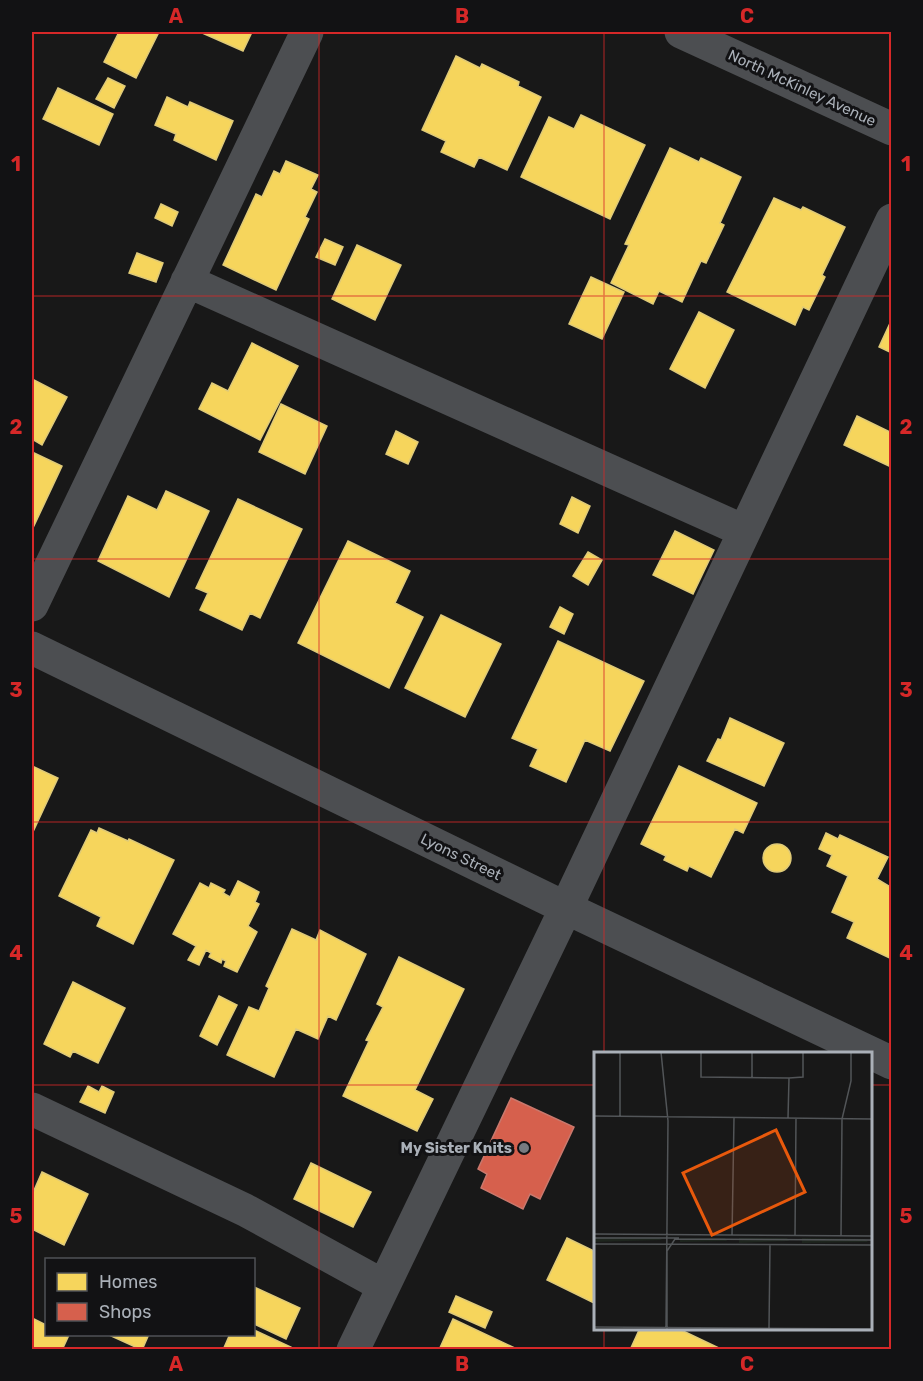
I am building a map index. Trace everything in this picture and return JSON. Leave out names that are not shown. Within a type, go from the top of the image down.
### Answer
[{"type":"street","points":[[32,605],[307,32]]},
{"type":"street","name":"North McKinley Avenue","points":[[681,32],[891,129]]},
{"type":"street","points":[[353,1350],[382,1285],[566,908],[891,220]]},
{"type":"street","points":[[187,281],[744,531]]},
{"type":"street","name":"Lyons Street","points":[[32,648],[866,1052]]},
{"type":"street","name":"Lyons Street","points":[[872,1055],[891,1064]]},
{"type":"street","points":[[32,1109],[245,1210],[382,1285]]},
{"type":"building: Homes","points":[[119,32],[158,34],[136,78],[104,62]]},
{"type":"building: Homes","points":[[200,32],[252,32],[243,51]]},
{"type":"building: Homes","points":[[456,56],[480,68],[482,64],[519,82],[518,86],[541,97],[507,170],[479,157],[474,167],[441,152],[446,141],[422,130]]},
{"type":"building: Homes","points":[[108,78],[125,86],[114,108],[96,99]]},
{"type":"building: Homes","points":[[58,88],[113,114],[99,145],[43,119]]},
{"type":"building: Homes","points":[[167,97],[188,107],[190,102],[233,121],[216,160],[174,140],[176,134],[155,125]]},
{"type":"building: Homes","points":[[581,115],[645,145],[610,219],[521,177],[549,117],[574,129]]},
{"type":"building: Homes","points":[[670,148],[699,162],[701,158],[741,177],[720,223],[724,225],[706,263],[701,261],[682,302],[659,291],[653,304],[611,283],[629,245],[625,244]]},
{"type":"building: Homes","points":[[286,161],[318,175],[311,189],[317,192],[305,217],[309,219],[276,290],[223,265],[256,194],[262,197],[274,171],[280,174]]},
{"type":"building: Homes","points":[[774,198],[801,210],[803,207],[845,227],[822,275],[825,277],[809,310],[803,307],[795,325],[727,292]]},
{"type":"building: Homes","points":[[161,204],[178,212],[172,226],[155,218]]},
{"type":"building: Homes","points":[[325,239],[343,247],[335,265],[316,257]]},
{"type":"building: Homes","points":[[357,245],[401,265],[375,320],[332,299]]},
{"type":"building: Homes","points":[[137,253],[163,263],[156,282],[129,273]]},
{"type":"building: Homes","points":[[591,277],[624,292],[602,339],[569,324]]},
{"type":"building: Homes","points":[[699,312],[734,330],[705,388],[670,369]]},
{"type":"building: Homes","points":[[892,322],[892,353],[879,347]]},
{"type":"building: Homes","points":[[252,343],[298,366],[260,440],[199,409],[212,383],[228,391]]},
{"type":"building: Homes","points":[[32,379],[67,397],[42,445],[32,439]]},
{"type":"building: Homes","points":[[281,404],[327,426],[305,474],[259,452]]},
{"type":"building: Homes","points":[[857,416],[892,433],[892,461],[889,466],[844,445]]},
{"type":"building: Homes","points":[[396,431],[418,442],[408,464],[386,454]]},
{"type":"building: Homes","points":[[32,452],[62,466],[32,530]]},
{"type":"building: Homes","points":[[166,491],[209,511],[169,597],[98,561],[128,496],[157,510]]},
{"type":"building: Homes","points":[[572,497],[590,506],[578,533],[560,524]]},
{"type":"building: Homes","points":[[238,499],[302,529],[260,618],[250,613],[242,630],[200,610],[208,593],[196,588]]},
{"type":"building: Homes","points":[[675,531],[714,550],[693,594],[653,575]]},
{"type":"building: Homes","points":[[348,541],[410,571],[395,603],[423,617],[389,688],[298,643]]},
{"type":"building: Homes","points":[[588,552],[602,560],[588,585],[573,576]]},
{"type":"building: Homes","points":[[560,607],[573,614],[564,634],[550,627]]},
{"type":"building: Homes","points":[[441,615],[501,644],[465,717],[405,688]]},
{"type":"building: Homes","points":[[558,641],[644,681],[610,751],[585,740],[566,782],[530,766],[538,749],[512,738]]},
{"type":"building: Homes","points":[[730,718],[784,743],[764,786],[707,761],[718,739],[721,740]]},
{"type":"building: Homes","points":[[32,766],[58,778],[32,834]]},
{"type":"building: Homes","points":[[679,766],[757,803],[743,833],[735,829],[711,877],[689,866],[687,871],[664,860],[666,856],[641,844]]},
{"type":"building: Homes","points":[[99,828],[174,860],[133,944],[97,926],[101,917],[59,896],[91,830],[97,833]]},
{"type":"building: Homes","points":[[826,833],[838,839],[840,835],[888,857],[877,879],[892,888],[892,959],[847,938],[854,922],[832,912],[848,876],[827,866],[832,855],[819,849]]},
{"type":"building: Homes","points":[[777,844],[787,848],[791,858],[787,868],[777,872],[767,868],[763,858],[767,848]]},
{"type":"building: Homes","points":[[238,881],[259,892],[255,902],[259,904],[248,926],[257,932],[237,972],[224,966],[226,961],[222,959],[221,963],[209,957],[211,953],[206,950],[199,965],[188,960],[196,946],[173,934],[200,883],[209,888],[211,883],[225,890],[223,893],[230,897]]},
{"type":"building: Homes","points":[[292,929],[316,940],[320,930],[366,954],[336,1020],[328,1016],[318,1039],[296,1029],[274,1077],[227,1055],[249,1007],[259,1011],[269,988],[266,986]]},
{"type":"building: Homes","points":[[399,957],[464,989],[415,1090],[433,1099],[417,1131],[343,1096],[369,1041],[366,1040],[383,1007],[377,1004]]},
{"type":"building: Homes","points":[[73,982],[125,1008],[98,1063],[73,1051],[70,1057],[44,1044]]},
{"type":"building: Homes","points":[[219,996],[237,1005],[217,1045],[200,1036]]},
{"type":"building: Homes","points":[[88,1086],[99,1092],[102,1086],[114,1092],[105,1113],[80,1102]]},
{"type":"building: Homes","points":[[311,1163],[371,1192],[353,1227],[294,1199]]},
{"type":"building: Homes","points":[[42,1172],[88,1194],[64,1245],[32,1229],[32,1195]]},
{"type":"building: Homes","points":[[567,1238],[594,1251],[594,1303],[547,1280]]},
{"type":"building: Homes","points":[[255,1287],[300,1308],[286,1339],[255,1324]]},
{"type":"building: Homes","points":[[456,1296],[492,1312],[485,1328],[449,1312]]},
{"type":"building: Homes","points":[[32,1318],[45,1324],[45,1336],[69,1336],[62,1350],[32,1350]]},
{"type":"building: Homes","points":[[453,1319],[519,1350],[439,1350]]},
{"type":"building: Homes","points":[[255,1330],[293,1348],[292,1350],[223,1350],[229,1336],[255,1336]]},
{"type":"building: Homes","points":[[639,1330],[681,1330],[723,1350],[630,1350]]},
{"type":"building: Homes","points":[[111,1336],[148,1336],[142,1350]]},
{"type":"building: Shops","points":[[511,1098],[574,1127],[540,1199],[530,1194],[523,1209],[481,1188],[487,1174],[478,1169]]},
{"type":"place","name":"My Sister Knits","points":[[524,1148]]}]
